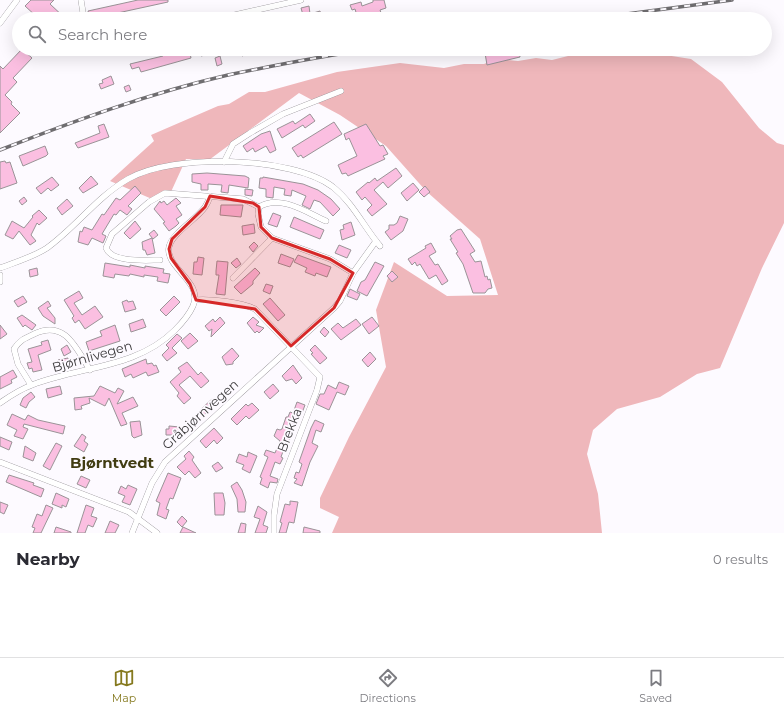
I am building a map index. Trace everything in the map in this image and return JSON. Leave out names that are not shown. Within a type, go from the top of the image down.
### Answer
[{"type":"street","points":[[0,23],[17,0]]},
{"type":"street","points":[[81,0],[83,12]]},
{"type":"street","points":[[268,0],[270,7]]},
{"type":"street","points":[[248,12],[301,0]]},
{"type":"street","points":[[224,162],[233,144],[250,133],[283,114],[341,91]]},
{"type":"street","points":[[0,268],[32,256],[47,248],[110,191],[136,174],[152,168],[170,164],[224,162],[279,166],[313,176],[341,194],[380,246]]},
{"type":"street","points":[[160,260],[116,257],[108,252],[107,242],[112,234],[121,226],[150,202],[165,193],[243,199],[259,207],[273,201],[284,203],[326,221]]},
{"type":"street","points":[[210,196],[205,207],[172,239],[169,249],[171,258],[190,284],[195,293],[196,300],[210,300],[251,307],[260,314],[291,346]]},
{"type":"street","points":[[259,207],[258,214],[261,227],[272,238],[330,259],[353,273]]},
{"type":"street","points":[[233,278],[272,238]]},
{"type":"street","name":"Gråbjørnvegen","points":[[132,533],[155,477],[165,462],[334,308],[340,301],[353,273],[376,241]]},
{"type":"street","points":[[0,275],[0,282]]},
{"type":"street","name":"Bjørnlivegen","points":[[0,402],[31,385],[111,365],[151,350],[167,339],[182,323],[196,300]]},
{"type":"street","points":[[31,385],[18,364],[14,349],[20,340],[38,332],[51,329],[60,331],[69,338],[90,370]]},
{"type":"street","name":"Brekka","points":[[274,533],[275,505],[279,488],[320,381],[318,374],[291,346]]},
{"type":"street","points":[[0,462],[129,512],[156,533]]},
{"type":"highlighted area","points":[[210,196],[253,203],[259,207],[261,227],[272,238],[330,259],[353,273],[334,308],[291,346],[255,309],[196,300],[190,284],[171,258],[169,249],[172,239],[205,207]]},
{"type":"shaded area","points":[[568,56],[672,56],[691,59],[722,82],[759,128],[777,143],[784,145],[784,223],[762,268],[720,368],[697,374],[660,397],[617,409],[593,430],[587,454],[598,494],[602,533],[332,533],[339,517],[320,508],[320,498],[349,437],[386,367],[376,310],[394,262],[447,296],[498,295],[480,239],[426,191],[386,146],[340,115],[299,93],[209,160],[186,159],[170,194],[152,199],[110,181],[154,141],[151,135],[218,106],[229,104],[249,92],[265,92],[337,72],[400,63],[444,68],[464,64],[484,64],[497,59],[518,61],[536,58],[552,60]]},
{"type":"building","points":[[31,0],[54,0],[50,4],[59,12],[32,12],[25,6]]},
{"type":"building","points":[[138,0],[168,0],[168,2],[122,12],[88,11]]},
{"type":"building","points":[[373,0],[384,0],[386,8],[380,10],[381,12],[356,12],[355,9],[352,10],[350,5],[361,2],[362,6],[373,2]]},
{"type":"building","points":[[309,6],[310,12],[302,12],[301,8]]},
{"type":"building","points":[[15,56],[30,56],[32,58],[13,78],[17,82],[5,95],[20,113],[0,133],[0,66],[3,69]]},
{"type":"building","points":[[163,56],[191,56],[191,58],[141,72],[139,67],[132,69],[130,64]]},
{"type":"building","points":[[220,56],[222,64],[217,66],[215,58]]},
{"type":"building","points":[[486,56],[520,56],[520,57],[487,65]]},
{"type":"building","points":[[111,76],[114,84],[101,89],[99,84],[103,83],[102,80]]},
{"type":"building","points":[[129,85],[131,90],[126,92],[124,87]]},
{"type":"building","points":[[310,114],[315,121],[305,128],[303,125],[282,138],[277,129],[293,121],[295,124]]},
{"type":"building","points":[[334,122],[342,134],[303,158],[301,155],[298,157],[292,148]]},
{"type":"building","points":[[104,124],[109,137],[78,148],[75,143],[100,133],[98,126]]},
{"type":"building","points":[[366,124],[380,146],[383,145],[388,154],[383,156],[385,159],[348,176],[346,173],[342,174],[338,165],[357,156],[349,138],[346,140],[344,134]]},
{"type":"building","points":[[270,131],[276,150],[270,153],[266,146],[255,152],[253,148],[247,152],[243,146],[261,134]]},
{"type":"building","points":[[45,146],[48,154],[46,156],[23,166],[19,156]]},
{"type":"building","points":[[5,161],[6,163],[10,162],[17,183],[0,189],[0,162]]},
{"type":"building","points":[[396,168],[402,176],[388,188],[383,182],[374,190],[387,204],[372,216],[367,210],[372,205],[365,197],[362,200],[356,192],[368,182],[369,183],[375,178],[377,181]]},
{"type":"building","points":[[207,173],[245,176],[249,178],[248,188],[229,185],[228,193],[221,192],[222,185],[208,184],[208,190],[201,190],[201,184],[192,182],[192,174]]},
{"type":"building","points":[[91,176],[98,184],[83,193],[79,188]]},
{"type":"building","points":[[52,177],[59,185],[51,191],[48,188],[41,194],[36,188]]},
{"type":"building","points":[[263,177],[303,184],[318,190],[331,199],[340,209],[333,216],[320,202],[314,200],[310,209],[302,205],[306,196],[292,190],[291,196],[284,195],[285,189],[274,187],[273,198],[266,197],[266,189],[259,188],[260,178]]},
{"type":"building","points":[[413,183],[419,190],[407,201],[401,193]]},
{"type":"building","points":[[135,186],[141,193],[128,206],[132,209],[127,215],[120,210],[116,215],[114,214],[102,234],[106,236],[103,243],[92,238],[88,245],[78,242],[80,231],[82,232],[84,227],[92,230],[102,214],[104,215],[116,198],[120,200]]},
{"type":"building","points":[[425,186],[430,192],[424,197],[419,192]]},
{"type":"building","points":[[245,189],[253,190],[252,196],[245,195]]},
{"type":"building","points":[[24,197],[27,201],[22,205],[19,201]]},
{"type":"building","points":[[176,198],[181,203],[176,206],[182,215],[176,219],[179,223],[169,231],[163,223],[165,222],[154,209],[160,201],[161,203],[164,201],[167,205]]},
{"type":"building","points":[[67,199],[73,206],[62,215],[57,208]]},
{"type":"building","points":[[221,205],[243,205],[241,217],[220,215]]},
{"type":"building","points":[[39,210],[47,218],[39,225],[37,223],[31,235],[36,241],[30,245],[19,231],[13,239],[5,235],[12,221],[24,228],[33,217],[32,216]]},
{"type":"building","points":[[273,213],[281,216],[277,227],[268,224]]},
{"type":"building","points":[[400,216],[408,219],[403,231],[391,240],[385,232],[389,229],[389,225],[394,225],[397,223]]},
{"type":"building","points":[[294,217],[324,230],[320,239],[290,227]]},
{"type":"building","points":[[135,221],[141,229],[130,239],[124,233]]},
{"type":"building","points":[[351,222],[355,235],[342,240],[340,230],[344,229],[343,225]]},
{"type":"building","points":[[254,224],[255,233],[243,235],[242,226]]},
{"type":"building","points":[[461,229],[475,251],[470,254],[475,262],[481,261],[485,277],[487,276],[488,280],[490,279],[492,288],[488,289],[485,293],[473,293],[463,264],[456,253],[458,252],[450,239],[452,239],[450,236],[457,230]]},
{"type":"building","points":[[154,230],[158,235],[153,239],[149,234]]},
{"type":"building","points":[[152,238],[155,253],[147,255],[145,250],[143,250],[142,242]]},
{"type":"building","points":[[254,242],[258,246],[253,252],[249,247]]},
{"type":"building","points":[[431,243],[436,252],[429,256],[435,265],[438,264],[448,281],[442,285],[436,275],[429,279],[420,264],[417,266],[415,262],[412,265],[408,259],[426,248],[425,246]]},
{"type":"building","points":[[339,245],[351,250],[347,258],[335,253]]},
{"type":"building","points":[[281,254],[294,259],[290,267],[278,263]]},
{"type":"building","points":[[298,255],[331,267],[327,277],[316,273],[315,276],[305,272],[307,268],[294,262]]},
{"type":"building","points":[[198,257],[204,258],[202,275],[193,274],[194,262],[197,262]]},
{"type":"building","points":[[237,258],[241,264],[236,268],[231,263]]},
{"type":"building","points":[[217,261],[228,262],[225,295],[216,294],[219,275],[216,275]]},
{"type":"building","points":[[375,262],[384,266],[367,296],[357,291],[361,282],[365,280]]},
{"type":"building","points":[[105,263],[130,267],[130,265],[145,268],[145,266],[164,269],[163,273],[170,274],[168,283],[157,281],[158,277],[144,275],[144,277],[130,274],[129,276],[115,274],[114,278],[103,276]]},
{"type":"building","points":[[37,268],[38,275],[30,277],[29,270]]},
{"type":"building","points":[[255,268],[260,273],[253,281],[253,284],[241,294],[234,287]]},
{"type":"building","points":[[392,271],[398,277],[392,282],[387,276]]},
{"type":"building","points":[[266,284],[273,286],[270,294],[263,291]]},
{"type":"building","points":[[350,289],[360,294],[357,300],[347,296]]},
{"type":"building","points":[[79,291],[83,298],[74,303],[82,315],[95,306],[103,317],[85,329],[79,320],[75,323],[72,318],[74,316],[64,300]]},
{"type":"building","points":[[23,296],[27,302],[18,307],[14,301]]},
{"type":"building","points":[[174,296],[180,302],[166,316],[160,310]]},
{"type":"building","points":[[270,298],[285,315],[278,321],[263,304]]},
{"type":"building","points":[[127,300],[128,302],[133,301],[136,309],[125,312],[122,302]]},
{"type":"building","points":[[48,301],[51,306],[47,308],[55,318],[55,324],[43,316],[38,308]]},
{"type":"building","points":[[22,315],[36,325],[32,330],[25,325],[23,327],[17,318]]},
{"type":"building","points":[[220,317],[225,323],[211,337],[212,329],[209,331],[205,326],[213,319],[215,322]]},
{"type":"building","points":[[253,317],[259,322],[256,325],[264,328],[259,333],[257,331],[255,333],[247,323]]},
{"type":"building","points":[[372,317],[379,326],[369,334],[362,324]]},
{"type":"building","points":[[143,319],[146,327],[131,332],[129,324]]},
{"type":"building","points":[[356,319],[361,325],[341,340],[331,329],[338,323],[343,328]]},
{"type":"building","points":[[0,325],[7,334],[0,339]]},
{"type":"building","points":[[115,325],[120,341],[89,351],[86,342],[102,336],[100,331]]},
{"type":"building","points":[[324,327],[329,332],[325,337],[320,332]]},
{"type":"building","points":[[190,333],[198,341],[188,349],[181,341]]},
{"type":"building","points":[[177,334],[182,338],[172,348],[177,353],[167,361],[162,355],[169,348],[166,345]]},
{"type":"building","points":[[48,340],[51,350],[38,355],[42,370],[33,372],[32,368],[29,369],[27,363],[32,362],[28,349],[42,345],[41,342]]},
{"type":"building","points":[[67,345],[71,352],[64,356],[61,349]]},
{"type":"building","points":[[315,345],[327,358],[320,364],[311,354],[313,353],[310,350]]},
{"type":"building","points":[[232,348],[239,356],[233,364],[226,365],[222,357]]},
{"type":"building","points":[[370,352],[376,359],[368,367],[362,360]]},
{"type":"building","points":[[68,358],[70,367],[62,368],[58,360]]},
{"type":"building","points":[[146,359],[147,364],[152,363],[154,366],[156,365],[159,372],[148,376],[146,372],[133,378],[131,374],[125,377],[122,369]]},
{"type":"building","points":[[187,362],[198,375],[201,372],[209,381],[201,388],[190,376],[179,385],[191,398],[184,404],[177,396],[179,393],[170,382],[181,372],[178,368]]},
{"type":"building","points":[[293,365],[302,378],[296,384],[292,379],[286,381],[282,376]]},
{"type":"building","points":[[13,370],[17,377],[11,380],[12,383],[0,389],[0,377]]},
{"type":"building","points":[[339,382],[349,386],[345,395],[337,392],[329,410],[316,404],[320,394],[324,394],[328,385],[336,389]]},
{"type":"building","points":[[273,384],[279,391],[270,399],[264,392]]},
{"type":"building","points":[[60,386],[62,394],[48,398],[46,389]]},
{"type":"building","points":[[100,386],[115,393],[118,388],[124,391],[117,404],[133,397],[138,406],[122,413],[127,424],[121,426],[109,398],[105,406],[89,398],[90,403],[81,406],[82,409],[75,410],[74,398],[94,396]]},
{"type":"building","points":[[31,392],[35,397],[29,402],[26,408],[20,405],[23,398]]},
{"type":"building","points":[[212,399],[217,403],[204,415],[200,410]]},
{"type":"building","points":[[297,402],[305,405],[302,413],[301,412],[296,421],[288,444],[286,443],[281,457],[283,458],[280,464],[275,462],[270,476],[278,479],[277,483],[270,482],[268,488],[260,484],[262,478],[260,477],[268,457],[264,455],[266,450],[275,453],[280,441],[274,436],[277,429],[282,429],[286,417],[288,417],[290,412],[293,413]]},
{"type":"building","points":[[252,403],[259,410],[249,419],[246,416],[237,425],[231,419],[246,404],[248,406]]},
{"type":"building","points":[[12,414],[25,420],[28,415],[38,420],[65,426],[63,434],[24,424],[23,427],[28,429],[23,439],[14,436],[17,430],[7,425]]},
{"type":"building","points":[[315,420],[324,424],[321,432],[316,430],[312,443],[318,446],[310,462],[302,486],[294,483],[297,479],[294,478],[296,472],[299,473],[302,464],[299,462]]},
{"type":"building","points":[[140,421],[142,435],[134,438],[132,436],[130,422]]},
{"type":"building","points":[[169,426],[180,427],[180,435],[166,435],[166,429],[169,429]]},
{"type":"building","points":[[214,428],[223,438],[217,444],[214,440],[206,448],[200,441]]},
{"type":"building","points":[[82,434],[86,437],[84,441],[88,444],[84,452],[74,446]]},
{"type":"building","points":[[0,437],[12,442],[9,450],[0,446]]},
{"type":"building","points":[[56,443],[62,446],[50,470],[43,466]]},
{"type":"building","points":[[25,446],[36,453],[33,461],[23,457]]},
{"type":"building","points":[[189,451],[194,457],[192,460],[201,473],[195,478],[189,471],[185,475],[177,467],[186,459],[184,456]]},
{"type":"building","points":[[248,452],[257,456],[250,473],[242,469],[244,465],[236,462],[239,454],[247,457]]},
{"type":"building","points":[[218,462],[223,468],[216,472],[212,466]]},
{"type":"building","points":[[168,473],[181,478],[173,499],[170,498],[166,509],[169,510],[166,519],[157,515],[160,503],[156,501]]},
{"type":"building","points":[[9,475],[34,483],[33,485],[44,489],[41,497],[6,482]]},
{"type":"building","points":[[81,476],[90,480],[86,488],[77,484]]},
{"type":"building","points":[[237,482],[242,490],[246,502],[245,512],[238,512],[237,499],[231,486]]},
{"type":"building","points":[[128,485],[137,489],[130,505],[122,502],[125,496],[118,493],[121,486],[126,489]]},
{"type":"building","points":[[56,493],[69,499],[66,507],[62,505],[62,508],[52,504]]},
{"type":"building","points":[[214,493],[223,493],[225,503],[224,515],[215,515]]},
{"type":"building","points":[[290,501],[298,502],[294,523],[289,522],[286,533],[279,533],[282,523],[280,522],[285,504],[290,505]]},
{"type":"building","points":[[0,502],[8,505],[4,514],[0,512]]},
{"type":"building","points":[[46,505],[53,508],[41,533],[33,533],[35,528],[32,527],[37,514],[42,516]]},
{"type":"building","points":[[86,505],[94,508],[91,516],[97,518],[93,527],[88,525],[85,533],[77,533]]},
{"type":"building","points":[[258,506],[267,512],[263,525],[268,527],[266,533],[255,533],[260,519],[254,517]]},
{"type":"building","points":[[182,516],[187,521],[182,527],[177,522]]},
{"type":"building","points":[[110,521],[119,525],[115,533],[105,533]]},
{"type":"building","points":[[241,523],[246,524],[245,533],[238,533]]},
{"type":"building","points":[[56,527],[71,532],[71,533],[54,533]]},
{"type":"building","points":[[183,527],[196,533],[180,533]]},
{"type":"building","points":[[304,527],[320,531],[320,533],[303,533]]},
{"type":"railway","points":[[642,12],[732,0]]},
{"type":"railway","points":[[0,150],[112,108],[170,90],[228,75],[330,56]]},
{"type":"district","name":"Bjørntvedt","points":[[112,462]]}]
